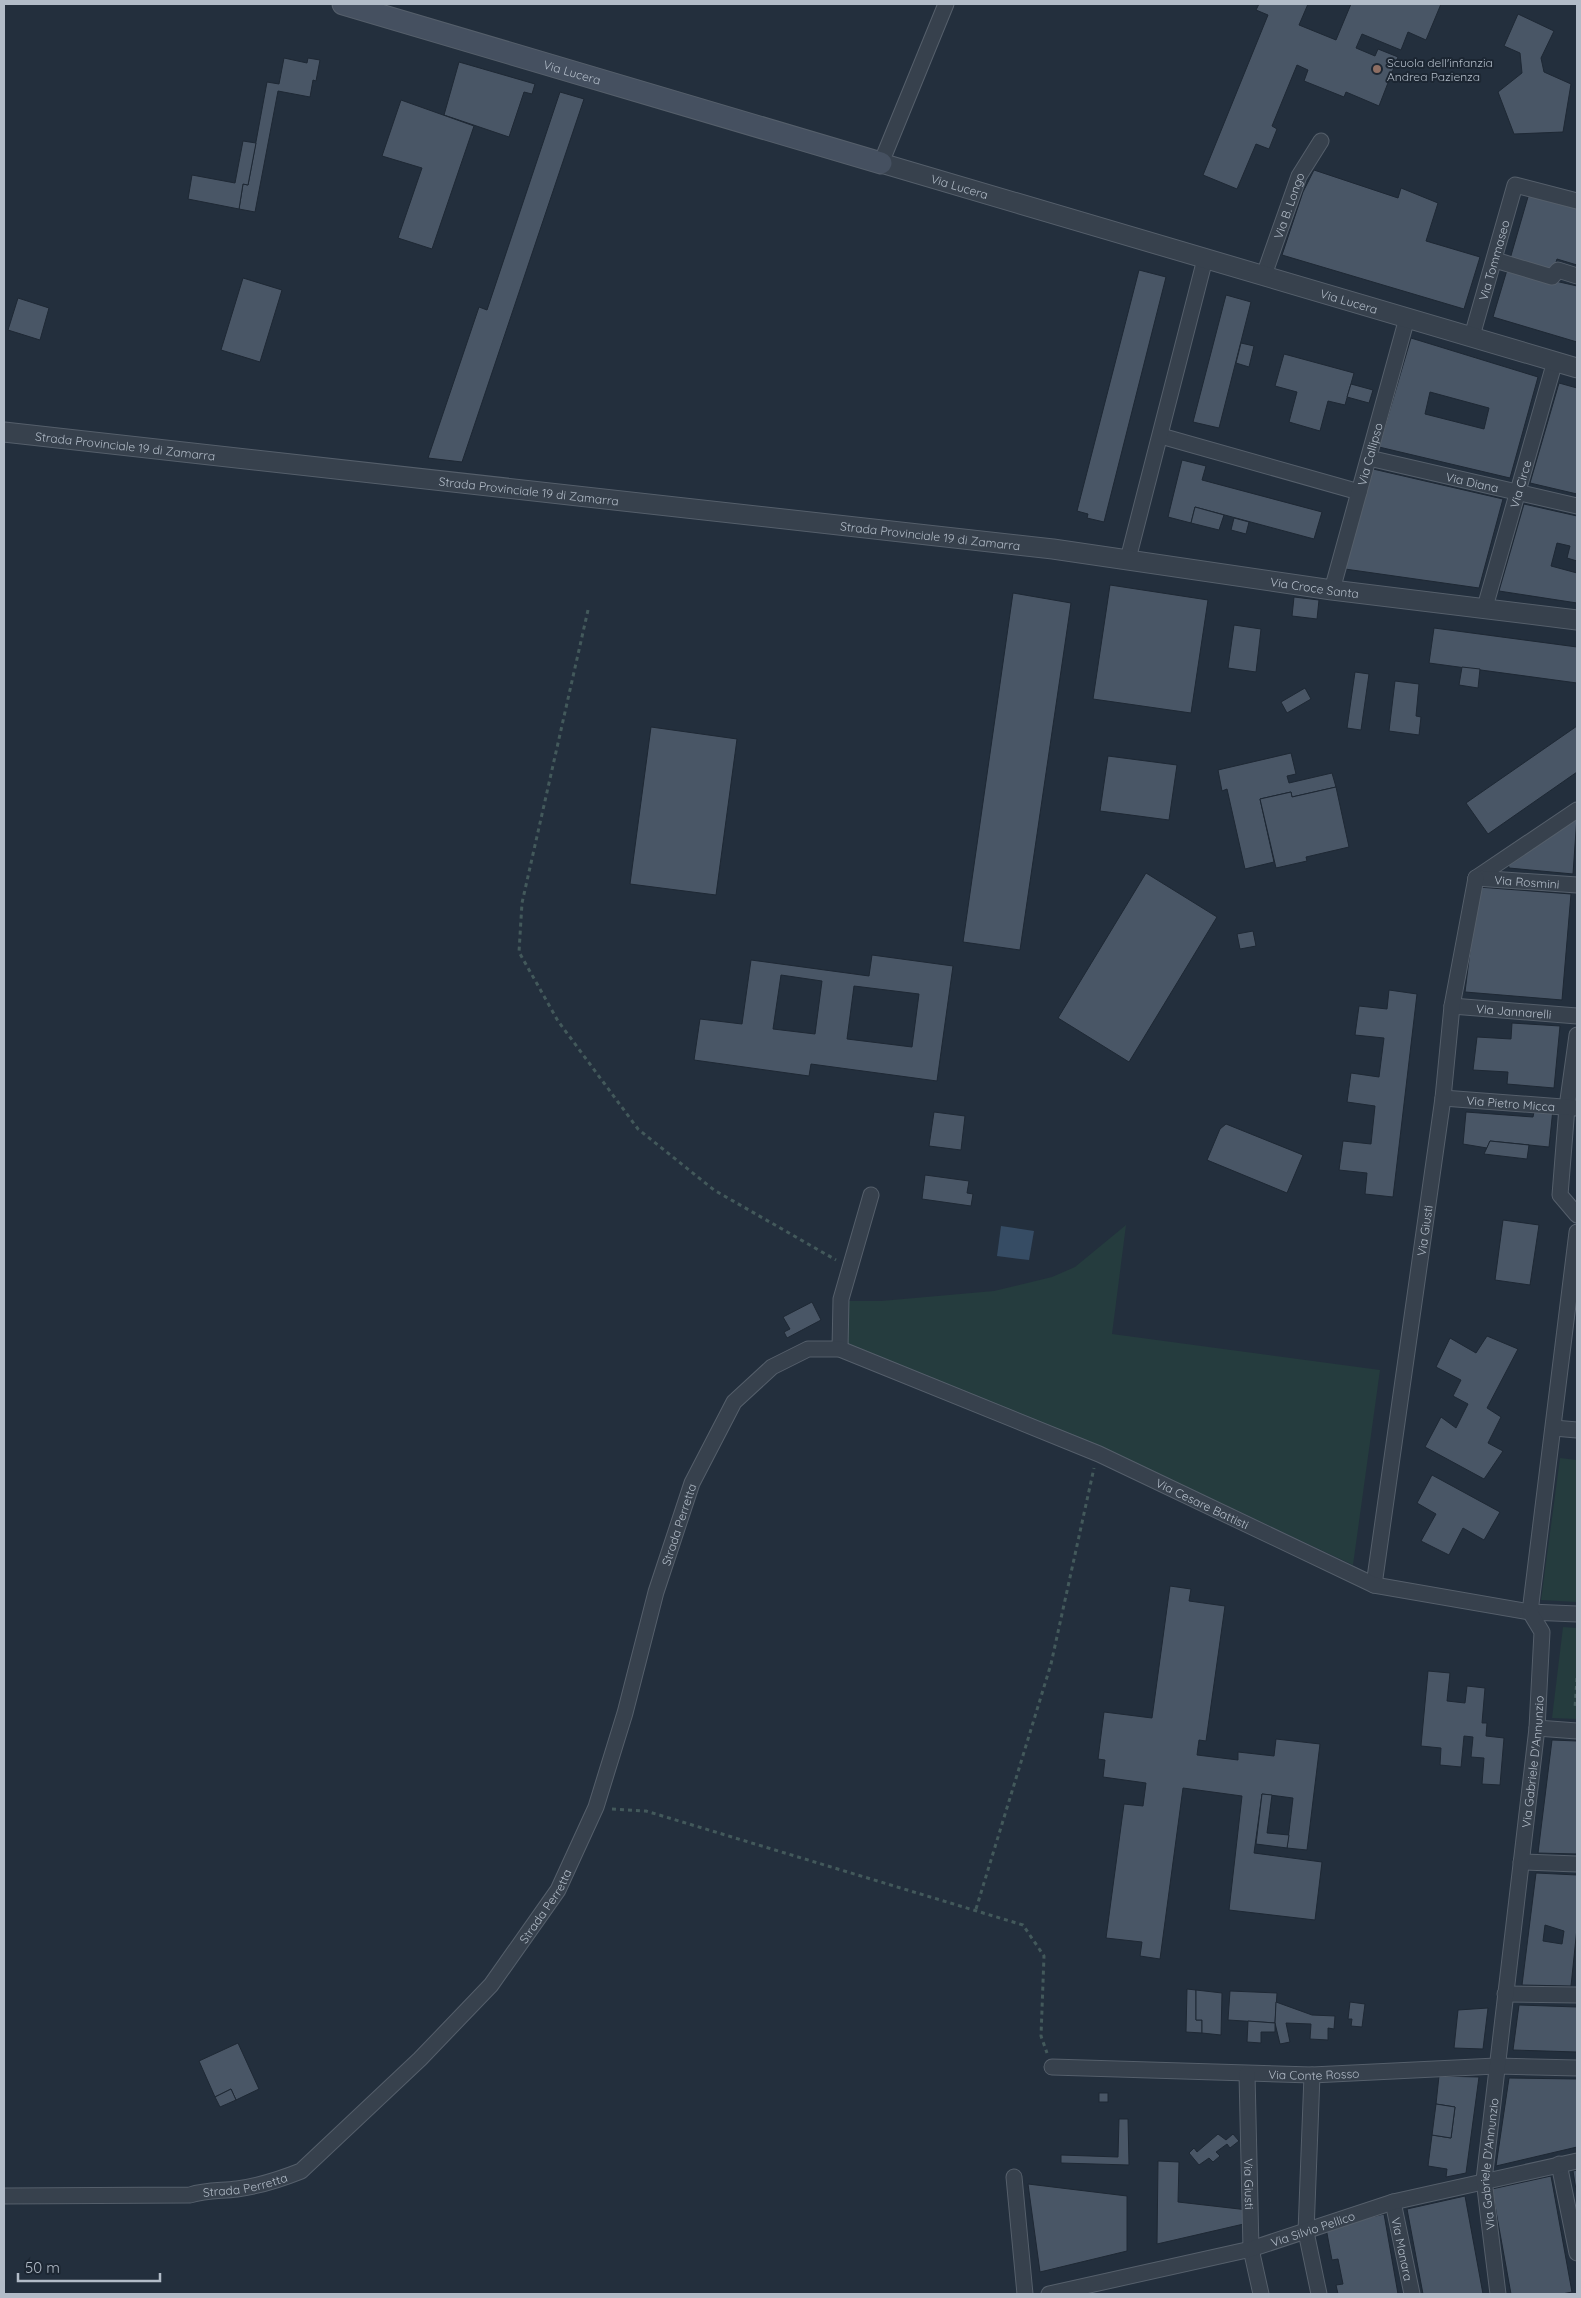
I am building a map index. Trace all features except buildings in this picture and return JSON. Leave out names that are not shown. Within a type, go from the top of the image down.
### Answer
[{"type":"main road","name":"Via Lucera","points":[[343,4],[881,163]]},
{"type":"street","points":[[881,163],[946,4]]},
{"type":"street","name":"Via B. Longo","points":[[1264,275],[1299,176],[1320,140]]},
{"type":"street","name":"Via Lucera","points":[[881,163],[1577,368]]},
{"type":"street","name":"Via Tommaseo","points":[[1472,336],[1515,184],[1577,201]]},
{"type":"street","points":[[1128,559],[1205,259]]},
{"type":"street","points":[[1495,260],[1552,278],[1558,270],[1577,276]]},
{"type":"street","name":"Via Callipso","points":[[1332,590],[1407,318]]},
{"type":"street","name":"Via Circe","points":[[1485,607],[1555,362]]},
{"type":"street","name":"Strada Provinciale 19 di Zamarra","points":[[4,432],[1053,549]]},
{"type":"street","points":[[1160,436],[1359,492]]},
{"type":"street","name":"Via Diana","points":[[1369,458],[1577,506]]},
{"type":"street","name":"Via Croce Santa","points":[[1053,549],[1332,590],[1485,607],[1577,620]]},
{"type":"street","points":[[1476,878],[1577,810]]},
{"type":"street","name":"Via Rosmini","points":[[1476,878],[1577,885]]},
{"type":"street","name":"Via Giusti","points":[[1374,1585],[1443,1098],[1452,1006],[1476,878]]},
{"type":"street","name":"Via Jannarelli","points":[[1452,1006],[1577,1016]]},
{"type":"street","points":[[1577,1035],[1572,1107],[1560,1195],[1577,1214]]},
{"type":"street","name":"Via Pietro Micca","points":[[1443,1098],[1572,1107]]},
{"type":"street","points":[[840,1349],[841,1299],[871,1195]]},
{"type":"street","points":[[1560,1195],[1577,1196]]},
{"type":"street","points":[[1530,1612],[1577,1232]]},
{"type":"street","name":"Strada Perretta","points":[[4,2196],[190,2194],[209,2190],[237,2189],[279,2180],[301,2171],[420,2059],[491,1985],[558,1890],[596,1807],[625,1713],[656,1592],[692,1483],[734,1402],[772,1367],[808,1349],[840,1349]]},
{"type":"street","name":"Via Cesare Battisti","points":[[840,1349],[1099,1454],[1374,1585],[1530,1612],[1577,1614]]},
{"type":"street","points":[[1554,1428],[1577,1430]]},
{"type":"street","name":"Via Gabriele D'Annunzio","points":[[1498,2294],[1484,2180],[1537,1728],[1542,1632],[1530,1612]]},
{"type":"street","points":[[1537,1728],[1577,1731]]},
{"type":"street","points":[[1521,1862],[1577,1864]]},
{"type":"street","points":[[1505,1994],[1577,1996]]},
{"type":"street","name":"Via Conte Rosso","points":[[1052,2067],[1312,2075],[1496,2066],[1577,2068]]},
{"type":"street","name":"Via Giusti","points":[[1247,2074],[1251,2249],[1261,2294]]},
{"type":"street","points":[[1312,2075],[1306,2232],[1319,2294]]},
{"type":"street","name":"Via Silvio Pellico","points":[[1049,2294],[1251,2249],[1393,2202],[1484,2180],[1577,2161]]},
{"type":"street","points":[[1559,2164],[1577,2253]]},
{"type":"street","points":[[1014,2177],[1025,2294]]},
{"type":"street","name":"Via Manara","points":[[1393,2202],[1412,2294]]},
{"type":"path","points":[[588,610],[522,903],[519,952],[558,1021],[638,1129],[714,1190],[849,1267]]},
{"type":"path","points":[[976,1909],[1051,1664],[1092,1475],[1099,1454]]},
{"type":"path","points":[[1577,1678],[1574,1708],[1577,1708]]},
{"type":"path","points":[[596,1807],[646,1811],[976,1909],[1023,1925],[1044,1956],[1041,2036],[1052,2067]]},
{"type":"green space","points":[[1126,1225],[1112,1334],[1380,1370],[1353,1565],[1101,1447],[846,1346],[847,1301],[881,1301],[994,1291],[1052,1277],[1075,1267]]},
{"type":"green space","points":[[1560,1458],[1577,1460],[1577,1602],[1541,1600]]},
{"type":"green space","points":[[1563,1627],[1577,1628],[1577,1719],[1552,1718]]},
{"type":"water","points":[[1001,1226],[1034,1231],[1029,1260],[997,1256]]},
{"type":"place","name":"Scuola dell'infanzia Andrea Pazienza","points":[[1377,69]]}]
